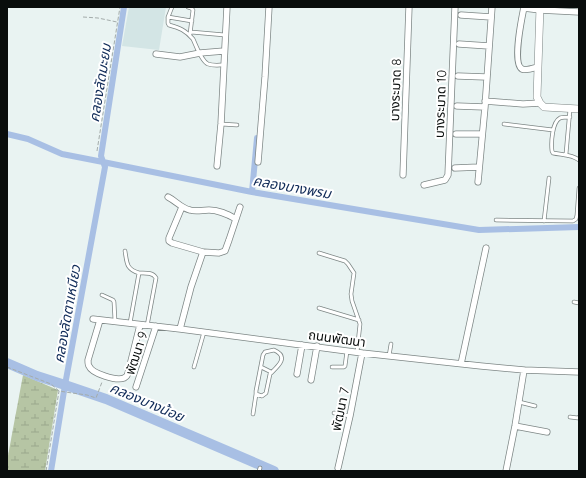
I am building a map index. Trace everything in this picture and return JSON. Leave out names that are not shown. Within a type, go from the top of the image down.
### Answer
[{"type":"street","points":[[217,166],[221,124],[227,7]]},
{"type":"street","points":[[258,162],[269,7]]},
{"type":"street","name":"บางระมาด 8","points":[[403,175],[409,7]]},
{"type":"street","name":"บางระมาด 10","points":[[424,185],[445,180],[448,175],[455,7]]},
{"type":"street","points":[[478,182],[492,7]]},
{"type":"street","points":[[538,67],[526,70],[521,69],[519,66],[519,31],[524,7],[579,12]]},
{"type":"street","points":[[540,9],[537,97],[540,103],[544,106],[579,109]]},
{"type":"street","points":[[461,15],[491,16]]},
{"type":"street","points":[[459,44],[489,46]]},
{"type":"street","points":[[156,54],[180,56],[224,51]]},
{"type":"street","points":[[458,76],[486,77]]},
{"type":"street","points":[[457,106],[540,103]]},
{"type":"street","points":[[456,134],[482,134]]},
{"type":"street","points":[[455,168],[479,168]]},
{"type":"street","points":[[168,197],[175,200],[182,207],[191,210],[218,211],[236,219]]},
{"type":"street","points":[[182,207],[169,238],[172,243],[203,252],[219,253],[225,251],[226,249],[240,207]]},
{"type":"street","points":[[461,364],[486,248]]},
{"type":"street","points":[[180,329],[191,287],[203,252]]},
{"type":"street","name":"ถนนพัฒนา","points":[[93,319],[461,364],[524,370],[579,372]]},
{"type":"street","points":[[100,320],[88,364],[89,367],[97,374],[118,378],[128,375],[140,325]]},
{"type":"street","name":"พัฒนา 9","points":[[136,387],[156,326]]},
{"type":"street","points":[[297,374],[302,345]]},
{"type":"street","points":[[311,380],[317,346]]},
{"type":"street","name":"พัฒนา 7","points":[[338,468],[350,416],[360,352]]},
{"type":"street","points":[[506,471],[524,370]]},
{"type":"street","points":[[515,426],[547,432]]},
{"type":"lane","points":[[172,7],[168,17],[169,25],[181,28],[190,34],[207,64],[224,65]]},
{"type":"lane","points":[[188,7],[193,10],[190,34]]},
{"type":"lane","points":[[168,17],[192,21]]},
{"type":"lane","points":[[190,34],[225,35]]},
{"type":"lane","points":[[566,154],[570,109]]},
{"type":"lane","points":[[570,117],[559,118],[556,121],[553,130],[552,151],[553,153],[566,154],[579,160]]},
{"type":"lane","points":[[221,124],[237,125]]},
{"type":"lane","points":[[504,124],[553,130]]},
{"type":"lane","points":[[544,221],[549,178]]},
{"type":"lane","points":[[496,220],[573,221],[576,219],[577,215],[579,188]]},
{"type":"lane","points":[[125,251],[127,264],[133,271],[152,274],[156,278],[147,326]]},
{"type":"lane","points":[[319,253],[345,261],[354,273],[351,294],[353,305],[359,320],[360,352]]},
{"type":"lane","points":[[130,323],[139,273]]},
{"type":"lane","points":[[102,295],[113,300],[114,302],[115,322]]},
{"type":"lane","points":[[574,302],[579,303]]},
{"type":"lane","points":[[319,308],[359,320]]},
{"type":"lane","points":[[194,367],[204,332]]},
{"type":"lane","points":[[274,350],[276,341]]},
{"type":"lane","points":[[389,356],[391,344]]},
{"type":"lane","points":[[253,414],[256,391],[263,355],[265,352],[274,350],[279,353],[281,360],[279,366],[271,372],[268,379],[266,393],[262,396],[256,394]]},
{"type":"lane","points":[[332,367],[345,366],[347,351]]},
{"type":"lane","points":[[261,367],[271,372]]},
{"type":"lane","points":[[519,402],[535,406]]},
{"type":"lane","points":[[334,413],[350,416]]},
{"type":"lane","points":[[570,417],[579,418]]},
{"type":"path","points":[[97,151],[120,7]]},
{"type":"path","points":[[83,17],[118,22]]},
{"type":"path","points":[[7,367],[51,384],[59,391],[87,395],[96,398],[104,375]]},
{"type":"path","points":[[46,471],[59,391]]},
{"type":"shaded area","points":[[129,7],[166,7],[159,50],[122,46]]},
{"type":"green space","points":[[23,375],[58,390],[45,471],[7,471],[7,461]]},
{"type":"waterway","name":"คลองลัดตาเหนียว","points":[[51,471],[65,385],[105,167],[101,156],[124,7]]},
{"type":"waterway","name":"คลองบางพรม","points":[[7,134],[28,139],[62,154],[252,192],[479,230],[579,227]]},
{"type":"waterway","points":[[252,192],[257,138]]},
{"type":"waterway","name":"คลองบางน้อย","points":[[7,363],[37,376],[106,399],[274,471]]},
{"type":"water label","name":"คลองลัดมะยม","points":[[100,83]]}]
